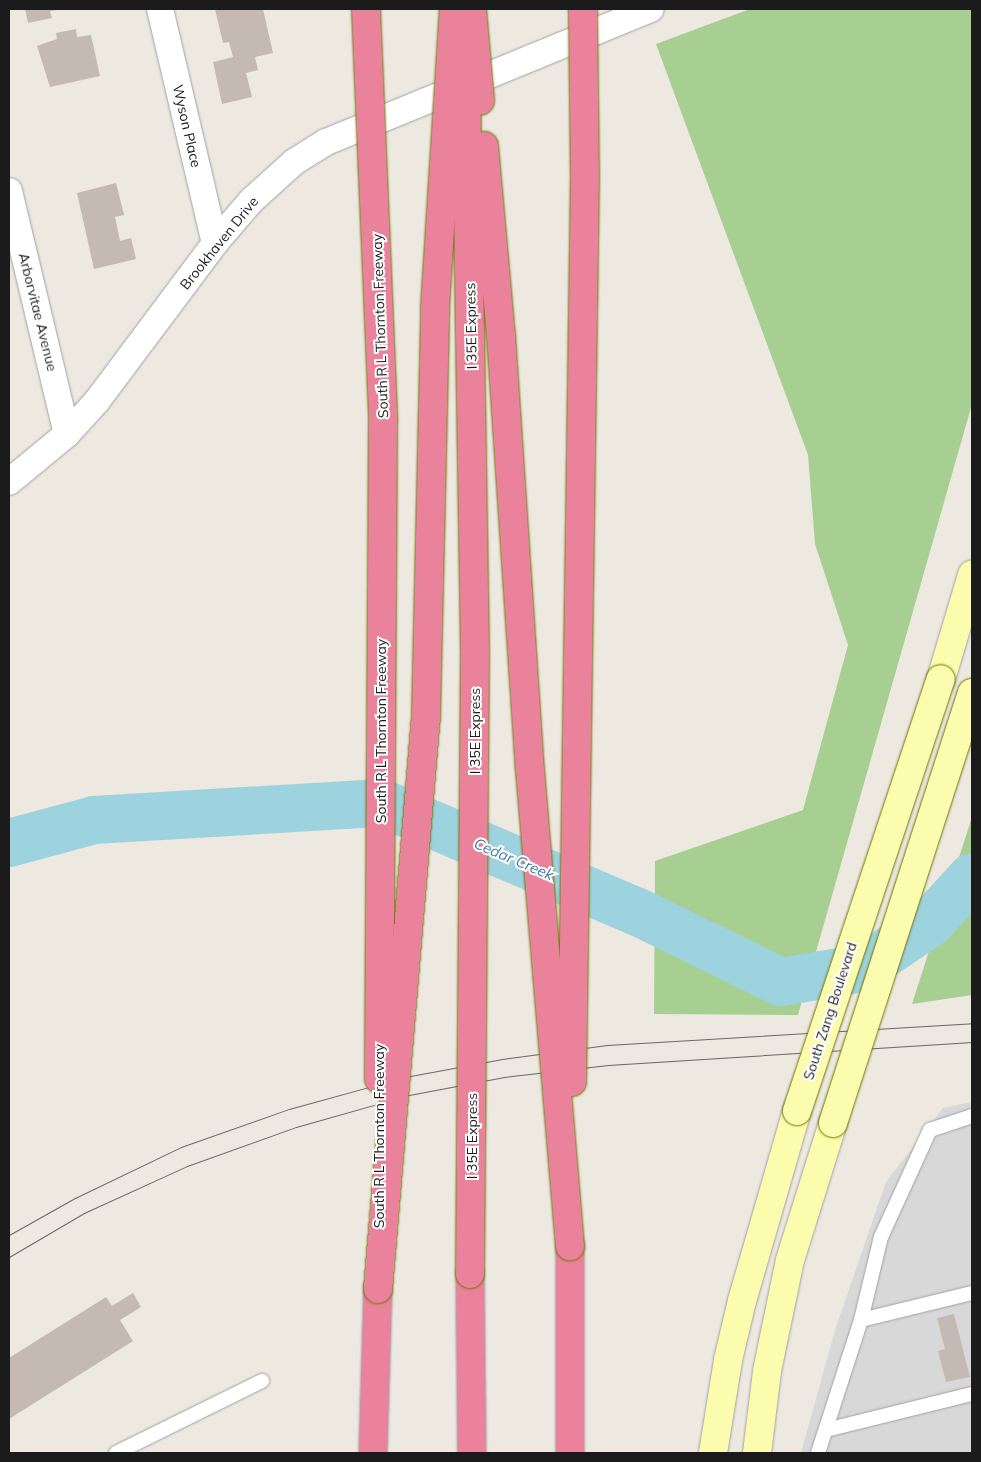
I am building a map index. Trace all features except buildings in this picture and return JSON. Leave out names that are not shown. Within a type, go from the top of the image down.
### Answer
[{"type":"highway","name":"South R L Thornton Freeway","points":[[366,9],[383,421],[378,1289],[373,1453]]},
{"type":"highway","points":[[378,1289],[426,716],[435,308],[454,9]]},
{"type":"highway","name":"I 35E Express","points":[[464,9],[475,640],[470,1274],[472,1453]]},
{"type":"highway","points":[[472,9],[501,335],[530,770],[570,1246]]},
{"type":"highway","points":[[570,1453],[570,1246],[585,179],[582,9]]},
{"type":"main road","name":"South Zang Boulevard","points":[[713,1453],[728,1360],[742,1300],[796,1111],[940,680],[972,575]]},
{"type":"main road","points":[[757,1453],[766,1371],[790,1260],[972,693]]},
{"type":"street","name":"Wyson Place","points":[[160,9],[215,243]]},
{"type":"street","name":"Brookhaven Drive","points":[[9,482],[67,434],[98,401],[215,243],[251,201],[294,162],[326,142],[651,9]]},
{"type":"street","name":"Arborvitae Avenue","points":[[9,191],[67,434]]},
{"type":"lane","points":[[818,1453],[860,1320],[881,1237],[930,1130],[972,1116]]},
{"type":"lane","points":[[860,1320],[972,1293]]},
{"type":"lane","points":[[116,1453],[262,1381]]},
{"type":"lane","points":[[826,1430],[972,1394]]},
{"type":"shaded area","points":[[972,1102],[972,1453],[801,1453],[835,1330],[886,1182],[943,1108]]},
{"type":"green space","points":[[750,9],[972,9],[972,404],[798,1015],[654,1014],[655,861],[803,810],[848,645],[815,544],[808,455],[656,44]]},
{"type":"green space","points":[[972,817],[972,995],[912,1004]]},
{"type":"waterway","name":"Cedar Creek","points":[[9,843],[94,820],[382,803],[638,912],[781,982],[863,968],[930,923],[972,877]]},
{"type":"tram line","points":[[9,1235],[75,1198],[181,1147],[289,1109],[405,1077],[502,1059],[607,1045],[972,1023]]},
{"type":"tram line","points":[[9,1257],[84,1213],[187,1166],[296,1127],[409,1095],[504,1077],[608,1065],[972,1042]]}]
